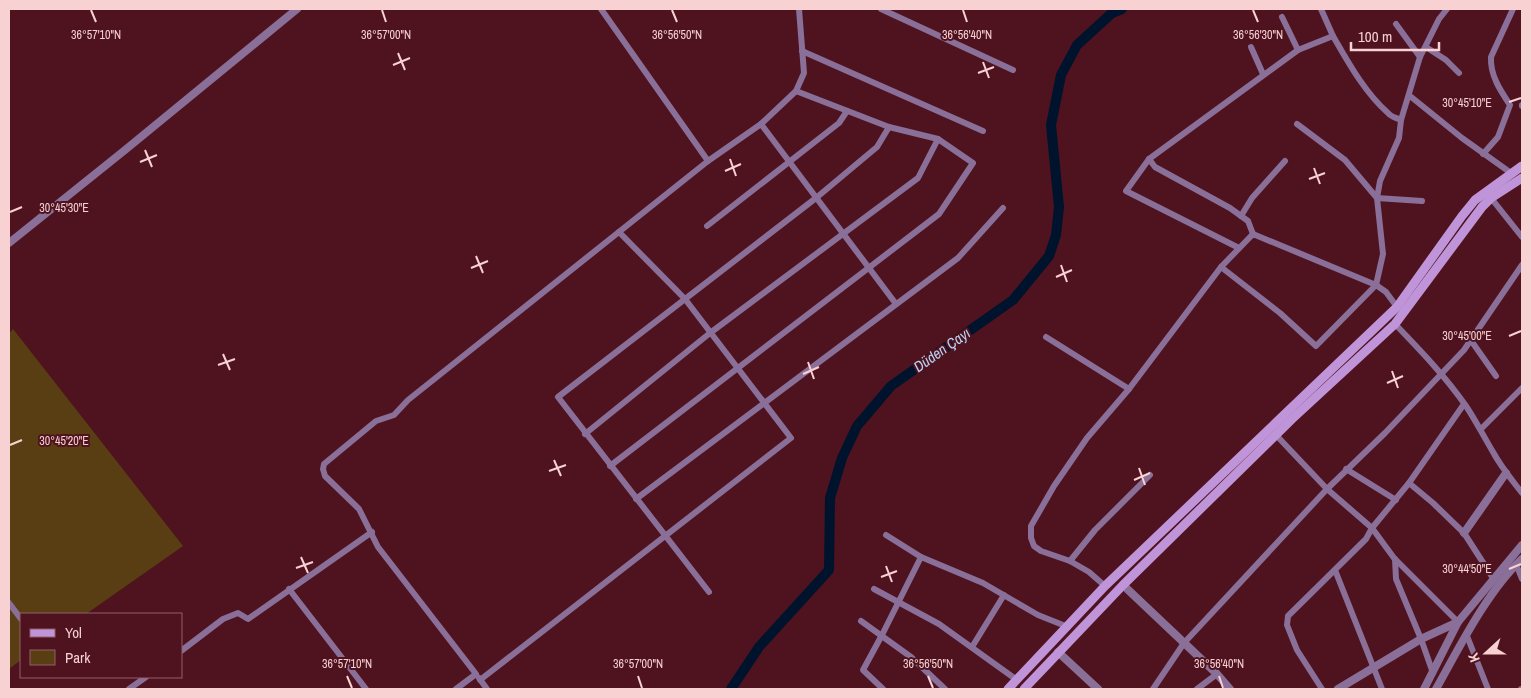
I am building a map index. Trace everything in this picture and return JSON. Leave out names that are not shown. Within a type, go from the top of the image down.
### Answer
[{"type":"main road","points":[[1008,689],[1105,586],[1397,307],[1475,200],[1522,166]]},
{"type":"main road","points":[[1025,688],[1123,585],[1276,435],[1395,324],[1461,233],[1491,198],[1522,178]]},
{"type":"main road","points":[[1397,307],[1404,314]]},
{"type":"street","points":[[9,243],[297,9]]},
{"type":"street","points":[[601,9],[708,161]]},
{"type":"street","points":[[487,689],[378,547],[359,509],[325,476],[324,464],[376,421],[394,415],[408,400],[708,161],[761,124],[796,91],[804,73],[798,9]]},
{"type":"street","points":[[881,9],[1012,70]]},
{"type":"street","points":[[1321,9],[1332,36],[1344,57],[1370,94],[1389,115],[1402,120]]},
{"type":"street","points":[[1222,267],[1280,313],[1316,346],[1376,285],[1383,254],[1377,198],[1380,181],[1399,138],[1402,120],[1420,57],[1439,18],[1447,9]]},
{"type":"street","points":[[1483,154],[1498,137],[1510,105],[1500,89],[1491,63],[1513,9]]},
{"type":"street","points":[[1282,17],[1298,50]]},
{"type":"street","points":[[1396,24],[1420,57]]},
{"type":"street","points":[[1239,248],[1126,191],[1149,159],[1298,50],[1332,36]]},
{"type":"street","points":[[1251,47],[1264,74]]},
{"type":"street","points":[[1426,47],[1446,60],[1459,73]]},
{"type":"street","points":[[802,51],[983,131]]},
{"type":"street","points":[[610,466],[939,214],[973,163],[938,139],[889,127],[796,91]]},
{"type":"street","points":[[1410,96],[1483,154],[1511,173]]},
{"type":"street","points":[[708,226],[839,123],[847,111]]},
{"type":"street","points":[[761,124],[896,304]]},
{"type":"street","points":[[1297,124],[1345,160],[1377,198],[1422,201]]},
{"type":"street","points":[[709,592],[558,397],[816,198],[877,147],[889,127]]},
{"type":"street","points":[[585,434],[710,333],[918,178],[938,139]]},
{"type":"street","points":[[1149,159],[1155,167],[1230,208],[1248,221],[1253,234],[1376,285],[1386,292],[1397,307]]},
{"type":"street","points":[[1241,216],[1252,198],[1285,161]]},
{"type":"street","points":[[1491,198],[1522,237]]},
{"type":"street","points":[[636,499],[958,258],[1003,208]]},
{"type":"street","points":[[456,689],[478,677],[791,438],[684,299],[619,232]]},
{"type":"street","points":[[1105,586],[1089,572],[1070,561],[1040,551],[1034,546],[1031,538],[1031,526],[1054,486],[1088,438],[1129,389],[1222,267],[1253,234]]},
{"type":"street","points":[[1154,689],[1184,643],[1346,469],[1385,433],[1464,350],[1522,265]]},
{"type":"street","points":[[1395,324],[1442,374],[1464,404],[1493,453],[1522,493]]},
{"type":"street","points":[[1046,337],[1129,389]]},
{"type":"street","points":[[1470,339],[1496,376]]},
{"type":"street","points":[[1480,429],[1522,388]]},
{"type":"street","points":[[1322,689],[1297,650],[1286,625],[1288,616],[1366,539],[1372,528],[1409,483],[1464,404]]},
{"type":"street","points":[[1276,435],[1327,489],[1372,528],[1394,558],[1458,622]]},
{"type":"street","points":[[1346,469],[1396,500]]},
{"type":"street","points":[[1464,533],[1506,472]]},
{"type":"street","points":[[1070,561],[1095,530],[1150,475]]},
{"type":"street","points":[[1409,483],[1464,533],[1493,578]]},
{"type":"street","points":[[182,650],[223,619],[238,613],[248,619],[372,532]]},
{"type":"street","points":[[886,535],[921,557],[983,583],[1038,615],[1068,627]]},
{"type":"street","points":[[1424,689],[1458,622],[1522,545]]},
{"type":"street","points":[[883,689],[863,670],[921,557]]},
{"type":"street","points":[[1394,558],[1396,579],[1421,639],[1432,673]]},
{"type":"street","points":[[1519,562],[1522,579]]},
{"type":"street","points":[[1436,689],[1466,636],[1496,589],[1519,562]]},
{"type":"street","points":[[1335,570],[1382,689]]},
{"type":"street","points":[[1123,585],[1217,674],[1230,689]]},
{"type":"street","points":[[289,589],[366,689]]},
{"type":"street","points":[[874,589],[939,624],[1017,680],[1025,688]]},
{"type":"street","points":[[972,647],[1004,595]]},
{"type":"street","points":[[9,603],[20,618]]},
{"type":"street","points":[[861,622],[911,657],[945,689]]},
{"type":"street","points":[[1338,689],[1421,639],[1458,622]]},
{"type":"street","points":[[1466,636],[1488,689]]},
{"type":"street","points":[[1058,652],[1098,689]]},
{"type":"street","points":[[1197,689],[1217,674]]},
{"type":"street","points":[[129,689],[145,678]]},
{"type":"green space","points":[[13,329],[183,546],[87,613],[20,613],[20,661],[9,669],[9,334]]},
{"type":"waterway","name":"Düden Çayı","points":[[731,689],[759,647],[829,570],[830,498],[842,458],[857,426],[891,386],[1013,300],[1049,256],[1056,235],[1059,207],[1051,125],[1061,75],[1077,45],[1112,13],[1122,9]]}]
